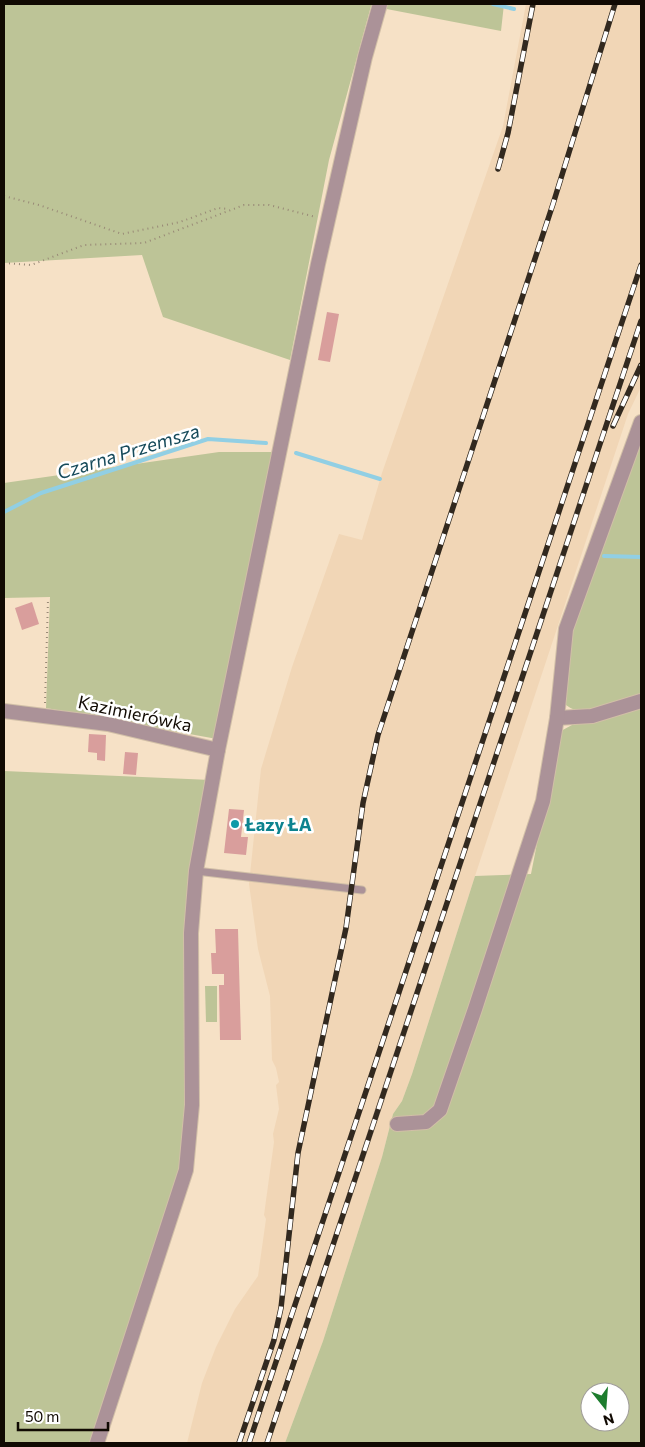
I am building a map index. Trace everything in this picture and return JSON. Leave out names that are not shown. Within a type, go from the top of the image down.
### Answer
[{"type":"street","points":[[97,1443],[186,1170],[192,1105],[191,932],[196,871],[218,750],[328,221],[365,57],[380,4]]},
{"type":"street","points":[[397,1124],[426,1122],[440,1110],[543,801],[557,718],[566,629],[641,422]]},
{"type":"street","points":[[557,718],[592,716],[641,701]]},
{"type":"street","name":"Kazimierówka","points":[[4,711],[108,724],[218,750]]},
{"type":"lane","points":[[196,871],[362,890]]},
{"type":"path","points":[[4,196],[39,205],[122,234],[180,222],[218,208],[228,209]]},
{"type":"path","points":[[4,264],[31,265],[84,245],[144,243],[228,209],[244,205],[269,205],[328,221]]},
{"type":"path","points":[[44,715],[48,600]]},
{"type":"shaded area","points":[[526,4],[641,4],[641,387],[628,414],[475,876],[412,1074],[402,1101],[393,1114],[382,1157],[323,1341],[285,1443],[187,1443],[202,1383],[216,1347],[235,1309],[258,1276],[266,1219],[264,1215],[274,1142],[273,1134],[279,1109],[276,1085],[279,1082],[272,1060],[270,996],[258,949],[249,884],[261,769],[292,667],[339,534],[362,540],[382,473],[503,126]]},
{"type":"green space","points":[[4,4],[504,4],[501,31],[371,6],[329,160],[290,360],[163,317],[142,255],[4,263]]},
{"type":"green space","points":[[641,421],[641,697],[600,710],[580,711],[571,708],[563,702],[560,627]]},
{"type":"green space","points":[[219,452],[273,452],[217,739],[46,708],[50,597],[4,598],[4,483]]},
{"type":"green space","points":[[641,705],[641,1443],[285,1443],[323,1341],[382,1157],[393,1114],[402,1101],[412,1074],[475,876],[531,874],[559,732],[572,725]]},
{"type":"green space","points":[[4,771],[211,780],[191,867],[183,1166],[91,1443],[4,1443]]},
{"type":"green space","points":[[205,986],[217,986],[217,1022],[206,1022]]},
{"type":"building","points":[[327,312],[339,314],[330,362],[318,360]]},
{"type":"building","points":[[32,602],[39,624],[22,630],[15,608]]},
{"type":"building","points":[[89,734],[106,735],[105,761],[97,760],[97,753],[88,752]]},
{"type":"building","points":[[125,752],[138,753],[136,775],[123,774]]},
{"type":"building","name":"Łazy ŁA","points":[[229,809],[244,810],[241,837],[248,837],[246,855],[224,853]]},
{"type":"building","points":[[215,929],[238,929],[241,1040],[220,1040],[219,985],[224,985],[224,974],[212,974],[211,953],[216,953]]},
{"type":"waterway","name":"Czarna Przemsza","points":[[493,4],[514,9]]},
{"type":"waterway","name":"Czarna Przemsza","points":[[4,512],[41,493],[208,439],[266,443]]},
{"type":"waterway","name":"Czarna Przemsza","points":[[296,453],[380,479]]},
{"type":"waterway","name":"Czarna Przemsza","points":[[604,556],[641,557]]},
{"type":"railway","points":[[498,169],[508,133],[533,4]]},
{"type":"railway","points":[[239,1443],[274,1340],[281,1308],[298,1153],[346,928],[363,803],[378,735],[553,204],[615,4]]},
{"type":"railway","points":[[249,1443],[641,265]]},
{"type":"railway","points":[[267,1443],[641,321]]},
{"type":"railway","points":[[613,426],[641,365]]},
{"type":"place","name":"Łazy ŁA","points":[[235,824]]}]
